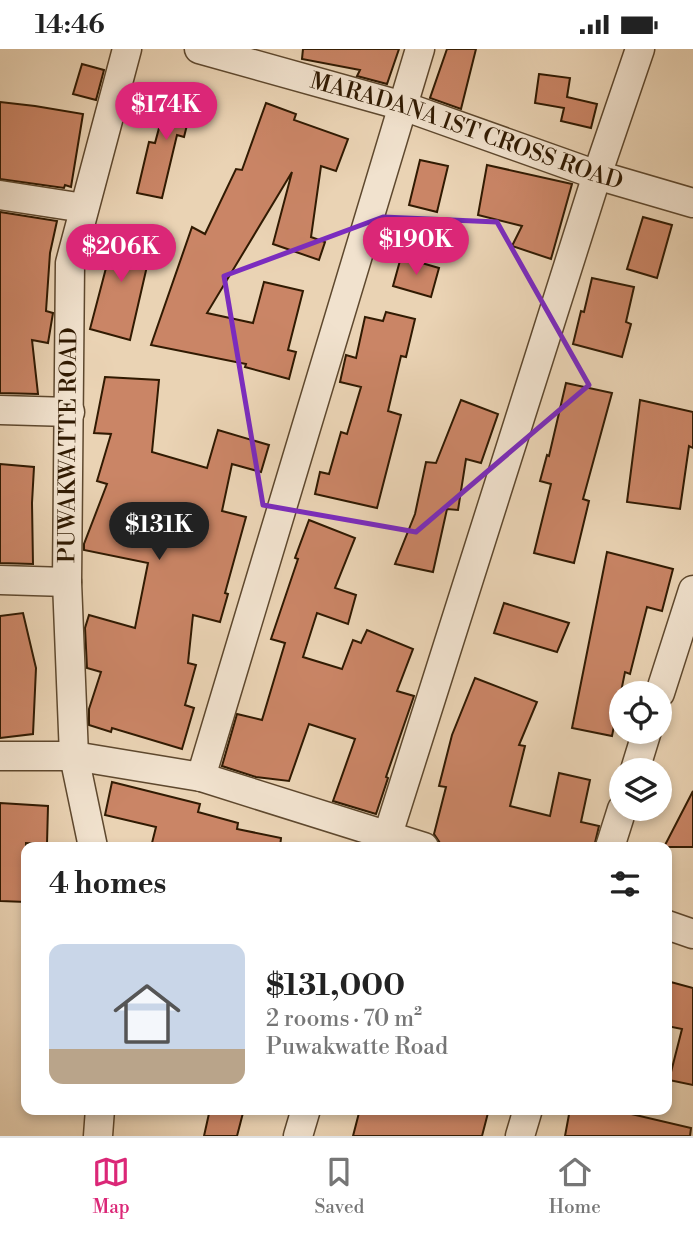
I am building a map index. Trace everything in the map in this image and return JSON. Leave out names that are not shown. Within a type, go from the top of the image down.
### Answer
[{"type":"street","name":"PUWAKWATTE ROAD","points":[[92,842],[74,756],[67,582],[70,263],[127,49]]},
{"type":"street","name":"MARADANA 1ST CROSS ROAD","points":[[199,49],[403,106],[597,175],[693,203]]},
{"type":"street","points":[[201,777],[420,49]]},
{"type":"street","points":[[0,757],[74,756],[201,777],[386,841],[597,175],[640,49]]},
{"type":"street","points":[[0,195],[84,208]]},
{"type":"street","points":[[0,410],[70,412]]},
{"type":"street","points":[[0,580],[67,582]]},
{"type":"street","points":[[664,681],[693,590]]},
{"type":"street","points":[[612,842],[618,821]]},
{"type":"street","points":[[672,927],[693,934]]},
{"type":"street","points":[[98,1136],[100,1115]]},
{"type":"street","points":[[298,1136],[304,1115]]},
{"type":"street","points":[[520,1136],[526,1115]]},
{"type":"highlighted area","points":[[383,217],[497,222],[589,385],[416,532],[263,505],[224,276]]},
{"type":"building","points":[[303,49],[399,49],[387,84],[357,76],[360,70],[302,59]]},
{"type":"building","points":[[447,49],[476,49],[461,109],[430,98]]},
{"type":"building","points":[[82,64],[104,70],[96,100],[73,94]]},
{"type":"building","points":[[539,74],[570,78],[567,97],[597,104],[591,128],[561,121],[564,108],[535,103]]},
{"type":"building","points":[[170,87],[195,93],[184,137],[177,135],[162,198],[137,193],[149,142],[155,143]]},
{"type":"building","points":[[0,102],[83,114],[71,187],[0,179]]},
{"type":"building","points":[[266,103],[296,114],[294,120],[348,139],[336,171],[321,166],[311,237],[325,242],[319,260],[273,244],[292,172],[207,313],[253,323],[264,282],[303,291],[288,350],[296,352],[289,379],[245,367],[246,364],[151,345],[192,227],[205,234],[236,169],[242,170]]},
{"type":"building","points":[[420,160],[448,166],[437,212],[409,205]]},
{"type":"building","points":[[487,165],[572,184],[551,259],[512,246],[522,226],[478,215]]},
{"type":"building","points":[[0,212],[57,221],[50,253],[46,311],[53,313],[48,343],[32,340],[38,394],[0,393]]},
{"type":"building","points":[[643,217],[672,225],[657,278],[627,269]]},
{"type":"building","points":[[110,230],[153,240],[130,340],[90,329],[106,268],[101,267]]},
{"type":"building","points":[[401,257],[439,268],[431,297],[393,286]]},
{"type":"building","points":[[592,278],[634,287],[626,322],[631,324],[622,357],[573,344]]},
{"type":"building","points":[[386,312],[415,319],[406,357],[401,356],[388,411],[401,415],[377,508],[315,494],[320,472],[329,474],[341,432],[347,434],[361,387],[340,382],[346,355],[356,358],[365,317],[383,321]]},
{"type":"building","points":[[105,377],[159,380],[152,452],[207,468],[218,430],[269,445],[261,472],[232,464],[222,511],[246,517],[225,593],[228,594],[220,622],[193,615],[188,663],[196,665],[185,705],[194,708],[182,749],[112,728],[111,732],[89,725],[89,709],[101,672],[87,668],[85,628],[89,615],[135,628],[148,563],[84,550],[107,484],[97,481],[111,434],[94,433]]},
{"type":"building","points":[[566,383],[612,393],[583,499],[589,501],[574,563],[534,553],[551,484],[540,481],[547,455],[549,456]]},
{"type":"building","points":[[461,400],[498,414],[481,463],[466,459],[458,510],[447,509],[433,572],[395,564],[415,514],[426,462],[436,463]]},
{"type":"building","points":[[640,400],[693,412],[693,448],[689,446],[680,509],[627,502]]},
{"type":"building","points":[[0,464],[34,467],[33,564],[0,563]]},
{"type":"building","points":[[309,520],[355,538],[335,588],[356,595],[348,624],[317,613],[303,657],[342,669],[353,640],[361,643],[367,630],[413,649],[397,691],[414,696],[376,814],[333,801],[355,739],[309,724],[289,781],[256,777],[222,766],[237,714],[262,720],[285,643],[271,639]]},
{"type":"building","points":[[607,552],[673,569],[662,611],[647,607],[630,674],[625,672],[623,681],[609,681],[609,735],[572,728]]},
{"type":"building","points":[[504,603],[569,623],[557,652],[494,633]]},
{"type":"building","points":[[23,613],[36,668],[33,734],[0,738],[0,616]]},
{"type":"building","points":[[475,678],[537,702],[519,745],[525,746],[510,806],[550,816],[559,773],[590,780],[581,822],[599,826],[595,842],[439,842],[434,834],[446,787],[439,786],[452,735]]},
{"type":"building","points":[[112,782],[200,804],[198,812],[238,823],[237,829],[281,838],[281,842],[152,842],[156,827],[105,815]]},
{"type":"building","points":[[693,791],[693,847],[672,847],[672,842],[667,842]]},
{"type":"building","points":[[0,803],[48,806],[47,842],[21,842],[21,902],[0,901]]},
{"type":"building","points":[[672,982],[693,988],[693,1085],[672,1081],[672,1068],[682,1029],[672,1027]]},
{"type":"building","points":[[209,1115],[242,1115],[237,1136],[204,1136]]},
{"type":"building","points":[[358,1115],[487,1115],[482,1136],[353,1136]]},
{"type":"building","points":[[569,1115],[636,1115],[691,1128],[690,1136],[565,1136]]}]
